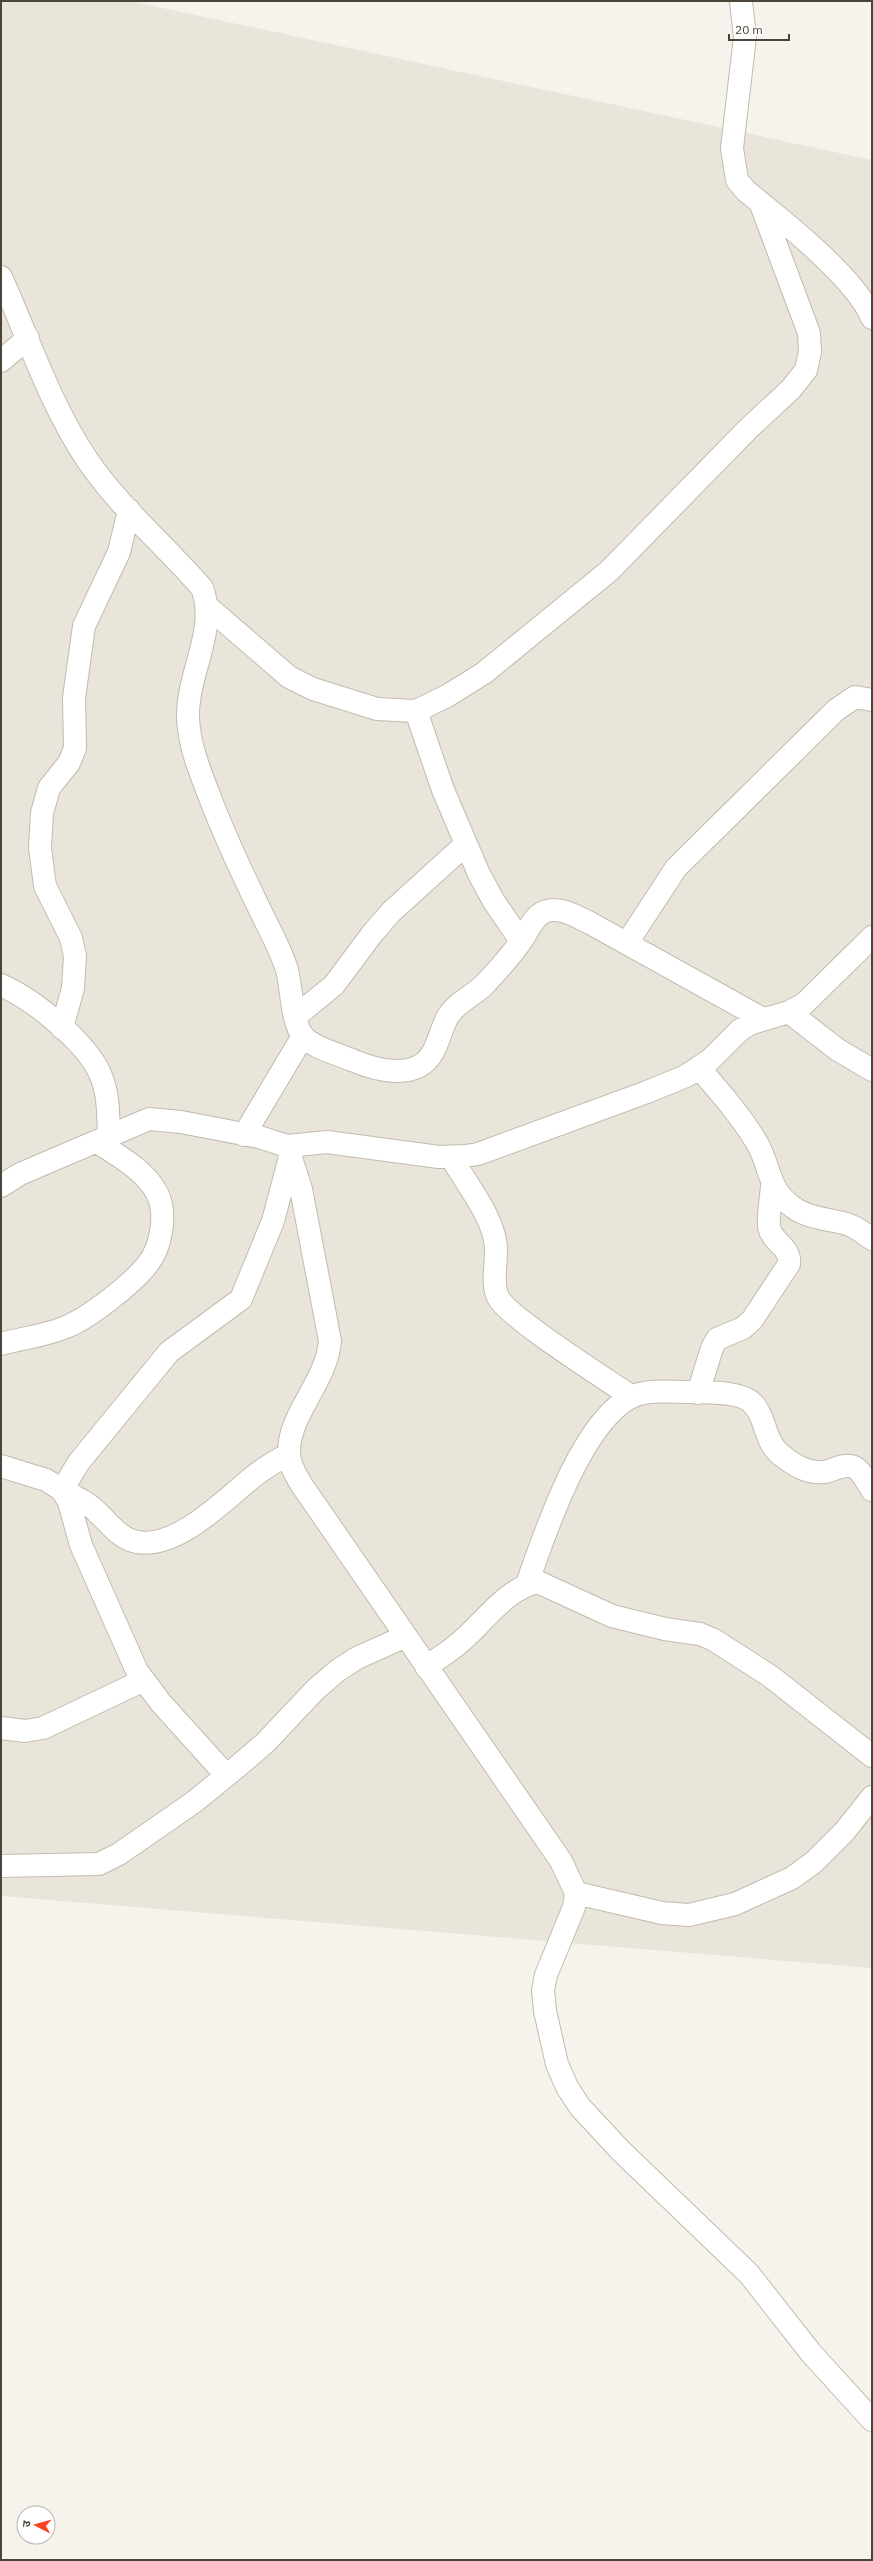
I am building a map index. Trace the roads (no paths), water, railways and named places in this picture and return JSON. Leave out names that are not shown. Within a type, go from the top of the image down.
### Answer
[{"type":"street","points":[[741,1],[745,37],[732,148],[737,180],[837,270],[868,307],[872,318]]},
{"type":"street","points":[[208,607],[268,661],[295,680],[313,689],[377,709],[416,711],[447,696],[484,673],[590,588],[791,389],[806,370],[810,352],[809,333],[760,202]]},
{"type":"street","points":[[1,277],[54,400],[78,445],[100,478],[202,588],[208,607],[188,697],[188,718],[192,748],[230,850],[286,967],[299,1027],[311,1042],[364,1065],[400,1071],[424,1063],[433,1052],[448,1016],[456,1006],[480,989],[522,941],[532,922],[542,913],[550,910],[570,914],[627,943],[763,1019]]},
{"type":"street","points":[[1,361],[28,338]]},
{"type":"street","points":[[62,1028],[73,988],[75,956],[71,938],[45,886],[40,848],[42,813],[49,788],[69,763],[75,748],[74,698],[84,626],[119,552],[129,510]]},
{"type":"street","points":[[627,943],[663,886],[706,836],[836,710],[855,697],[872,700]]},
{"type":"street","points":[[416,711],[442,790],[466,844],[493,900],[522,941]]},
{"type":"street","points":[[244,1135],[299,1027],[391,912],[466,844]]},
{"type":"street","points":[[289,1151],[327,1142],[451,1157],[478,1154],[647,1092],[699,1068],[740,1030],[763,1019],[789,1012],[804,1004],[872,937]]},
{"type":"street","points":[[1,985],[41,1008],[93,1061],[101,1076],[107,1095],[103,1139]]},
{"type":"street","points":[[789,1012],[838,1050],[872,1070]]},
{"type":"street","points":[[698,1393],[712,1348],[717,1339],[742,1328],[752,1320],[789,1264],[789,1257],[786,1249],[772,1235],[770,1227],[772,1186],[767,1162],[746,1126],[699,1068]]},
{"type":"street","points":[[1,1186],[20,1174],[149,1119],[181,1122],[276,1141],[289,1151],[301,1189],[330,1341],[329,1353],[290,1440],[289,1454],[292,1467],[301,1484],[561,1861],[576,1893],[574,1907],[546,1975],[543,1990],[544,2011],[555,2057],[567,2087],[580,2107],[621,2151],[749,2274],[811,2353],[872,2420]]},
{"type":"street","points":[[1,1344],[50,1333],[82,1318],[134,1278],[148,1265],[154,1253],[162,1214],[156,1192],[140,1172],[103,1139]]},
{"type":"street","points":[[62,1490],[79,1462],[169,1352],[241,1299],[273,1221],[289,1151]]},
{"type":"street","points":[[451,1157],[490,1225],[497,1252],[497,1292],[504,1305],[632,1397]]},
{"type":"street","points":[[772,1186],[789,1205],[802,1213],[823,1220],[852,1226],[872,1239]]},
{"type":"street","points":[[527,1584],[554,1511],[577,1463],[609,1414],[632,1397],[651,1394],[698,1393],[735,1396],[749,1401],[756,1408],[772,1446],[780,1454],[808,1472],[825,1472],[845,1466],[853,1467],[860,1471],[872,1490]]},
{"type":"street","points":[[1,1466],[46,1480],[85,1502],[120,1534],[137,1541],[158,1540],[174,1535],[204,1518],[254,1476],[289,1454]]},
{"type":"street","points":[[62,1490],[69,1502],[75,1529],[126,1650],[144,1680],[161,1703],[226,1775]]},
{"type":"street","points":[[426,1666],[449,1652],[505,1600],[527,1584],[538,1582],[612,1616],[666,1629],[700,1634],[714,1640],[770,1676],[872,1756]]},
{"type":"street","points":[[1,1866],[99,1864],[119,1854],[194,1802],[265,1743],[315,1690],[337,1671],[357,1658],[406,1636]]},
{"type":"street","points":[[1,1728],[25,1731],[43,1728],[144,1680]]},
{"type":"street","points":[[576,1893],[662,1914],[689,1915],[735,1904],[792,1878],[814,1862],[844,1832],[872,1797]]}]
